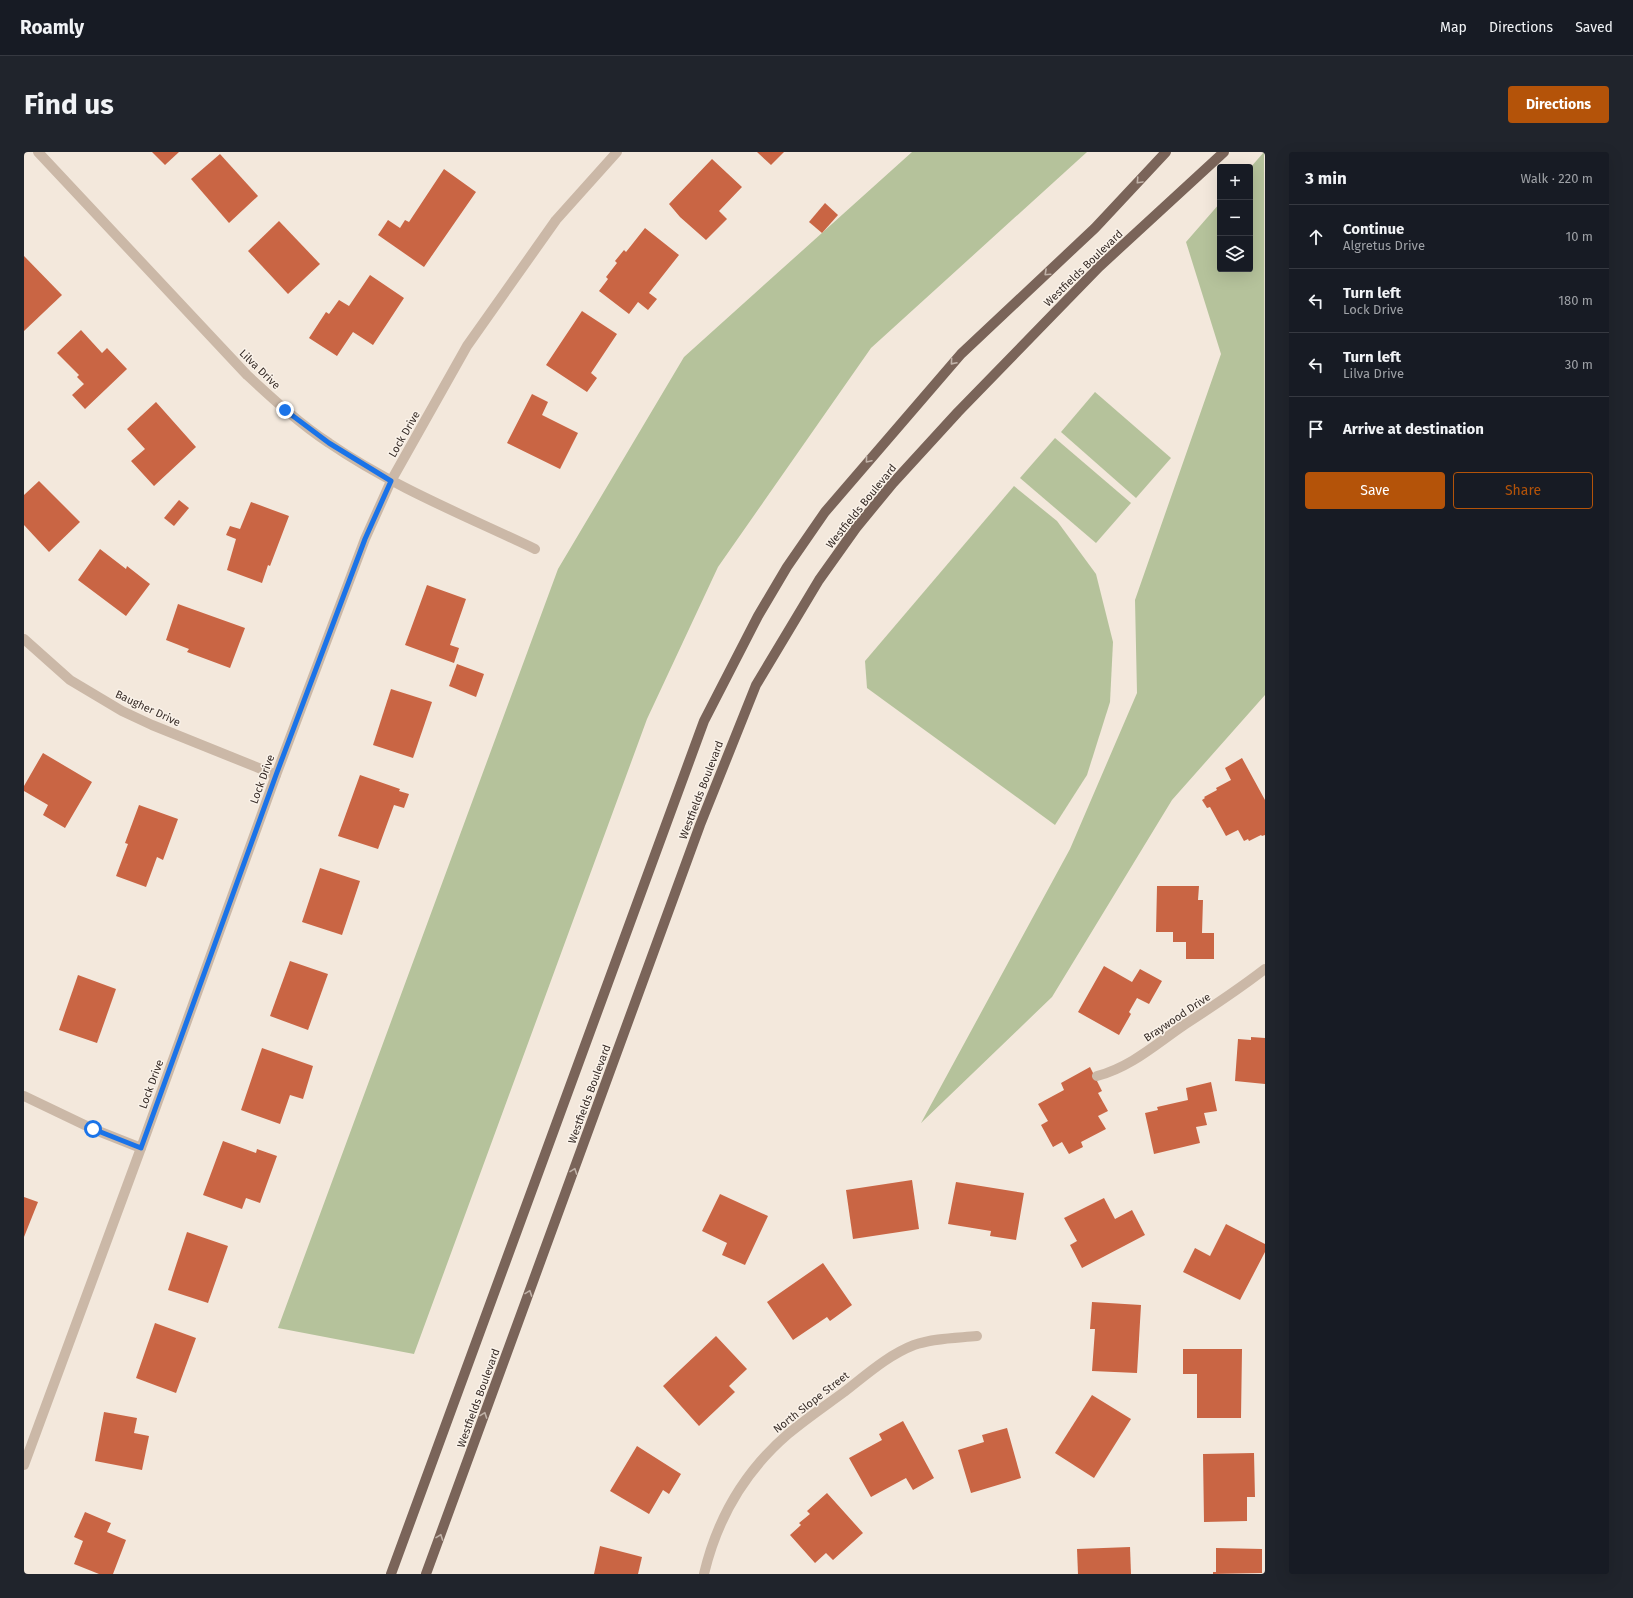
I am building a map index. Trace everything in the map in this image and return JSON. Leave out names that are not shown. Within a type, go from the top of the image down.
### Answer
[{"type":"main road","name":"Westfields Boulevard","points":[[391,1574],[704,721],[758,616],[787,567],[825,512],[960,354],[1095,228],[1166,152]]},
{"type":"main road","name":"Westfields Boulevard","points":[[426,1574],[698,832],[756,684],[819,580],[856,528],[894,483],[958,412],[1099,267],[1224,152]]},
{"type":"street","name":"Lilva Drive","points":[[38,152],[247,375],[285,410],[329,443],[391,481],[535,550]]},
{"type":"street","name":"Lock Drive","points":[[24,1465],[276,775],[365,539],[391,481],[471,340],[556,220],[617,152]]},
{"type":"street","name":"Baugher Drive","points":[[24,640],[70,680],[122,711],[152,725],[276,775]]},
{"type":"street","name":"Braywood Drive","points":[[1097,1076],[1108,1073],[1136,1060],[1184,1025],[1241,988],[1265,969]]},
{"type":"street","points":[[24,1096],[93,1129],[141,1148]]},
{"type":"street","name":"North Slope Street","points":[[704,1574],[709,1552],[724,1516],[740,1487],[764,1457],[788,1434],[883,1362],[914,1346],[937,1339],[977,1336]]},
{"type":"green space","points":[[912,152],[1087,152],[871,348],[718,567],[647,719],[414,1354],[278,1328],[558,569],[684,357]]},
{"type":"green space","points":[[1264,152],[1265,695],[1172,800],[1052,997],[921,1123],[1070,849],[1137,693],[1135,600],[1221,354],[1186,242],[1217,206],[1217,272],[1253,272],[1253,165]]},
{"type":"green space","points":[[1095,392],[1171,458],[1136,498],[1061,432]]},
{"type":"green space","points":[[1055,438],[1131,503],[1096,543],[1020,478]]},
{"type":"green space","points":[[1014,486],[1057,521],[1096,574],[1113,642],[1110,702],[1087,775],[1055,825],[867,688],[865,661]]},
{"type":"building","points":[[152,152],[179,152],[165,165]]},
{"type":"building","points":[[757,152],[784,152],[771,165]]},
{"type":"building","points":[[220,154],[258,196],[229,223],[191,179]]},
{"type":"building","points":[[712,159],[742,187],[719,211],[727,219],[706,240],[680,217],[669,204]]},
{"type":"building","points":[[444,169],[476,192],[424,267],[378,235],[388,220],[400,228],[405,220],[409,222]]},
{"type":"building","points":[[825,203],[838,215],[822,233],[809,222]]},
{"type":"building","points":[[279,221],[320,264],[288,294],[248,251]]},
{"type":"building","points":[[645,228],[679,255],[649,293],[657,299],[648,310],[638,302],[629,314],[599,291],[608,279],[606,277],[617,263],[615,261],[624,250],[626,252]]},
{"type":"building","points":[[24,256],[62,295],[24,331]]},
{"type":"building","points":[[370,275],[404,298],[373,345],[353,332],[337,356],[309,338],[326,312],[329,314],[339,300],[349,306]]},
{"type":"building","points":[[582,311],[617,334],[591,373],[597,378],[587,392],[546,365]]},
{"type":"building","points":[[81,330],[102,353],[107,348],[127,369],[85,409],[72,395],[84,384],[77,377],[79,375],[57,353]]},
{"type":"building","points":[[532,394],[548,402],[542,415],[578,433],[560,469],[507,443]]},
{"type":"building","points":[[156,402],[196,447],[154,486],[131,461],[145,449],[127,429]]},
{"type":"building","points":[[39,481],[80,522],[49,552],[24,525],[24,495]]},
{"type":"building","points":[[179,500],[189,508],[174,526],[164,518]]},
{"type":"building","points":[[251,502],[289,516],[262,583],[227,570],[236,539],[226,535],[230,526],[240,529]]},
{"type":"building","points":[[100,549],[126,569],[127,566],[150,584],[126,616],[78,580]]},
{"type":"building","points":[[427,585],[466,599],[450,645],[459,648],[454,663],[405,645]]},
{"type":"building","points":[[178,604],[245,628],[230,668],[187,652],[189,649],[166,640]]},
{"type":"building","points":[[457,664],[484,674],[476,697],[449,686]]},
{"type":"building","points":[[391,689],[432,702],[413,758],[373,745]]},
{"type":"building","points":[[43,753],[92,782],[65,828],[43,815],[48,805],[24,791],[24,786]]},
{"type":"building","points":[[1242,758],[1265,800],[1265,835],[1261,835],[1249,841],[1248,839],[1244,841],[1238,830],[1226,836],[1210,807],[1207,808],[1202,800],[1205,798],[1204,797],[1217,790],[1216,788],[1231,780],[1225,768]]},
{"type":"building","points":[[360,775],[400,789],[399,791],[409,794],[404,808],[394,805],[378,849],[338,836]]},
{"type":"building","points":[[139,805],[178,819],[163,860],[157,857],[146,887],[116,876],[128,844],[125,843]]},
{"type":"building","points":[[320,868],[360,881],[342,935],[302,922]]},
{"type":"building","points":[[1157,886],[1199,886],[1198,900],[1203,900],[1202,933],[1214,933],[1214,959],[1186,959],[1186,942],[1173,942],[1173,932],[1156,932]]},
{"type":"building","points":[[290,961],[328,974],[308,1030],[270,1016]]},
{"type":"building","points":[[1104,966],[1132,982],[1140,969],[1162,981],[1149,1004],[1137,998],[1129,1012],[1131,1014],[1119,1035],[1078,1012]]},
{"type":"building","points":[[78,975],[116,989],[97,1043],[59,1030]]},
{"type":"building","points":[[1251,1037],[1265,1038],[1265,1084],[1235,1081],[1238,1039],[1251,1040]]},
{"type":"building","points":[[262,1048],[313,1066],[303,1099],[290,1095],[280,1124],[241,1110]]},
{"type":"building","points":[[1090,1067],[1102,1091],[1098,1093],[1108,1111],[1098,1116],[1106,1129],[1081,1142],[1083,1147],[1069,1154],[1062,1142],[1053,1147],[1041,1125],[1048,1121],[1038,1104],[1064,1090],[1061,1083]]},
{"type":"building","points":[[1211,1082],[1217,1111],[1204,1113],[1207,1125],[1196,1127],[1200,1143],[1154,1154],[1145,1113],[1158,1110],[1157,1107],[1188,1100],[1186,1088]]},
{"type":"building","points":[[223,1141],[256,1153],[257,1149],[277,1156],[260,1203],[246,1198],[242,1209],[203,1195]]},
{"type":"building","points":[[912,1180],[919,1229],[853,1239],[846,1190]]},
{"type":"building","points":[[956,1182],[1024,1193],[1016,1240],[990,1236],[991,1231],[948,1224]]},
{"type":"building","points":[[720,1194],[768,1216],[745,1265],[722,1255],[727,1243],[702,1231]]},
{"type":"building","points":[[24,1197],[38,1202],[24,1237]]},
{"type":"building","points":[[1104,1198],[1115,1219],[1132,1210],[1145,1235],[1082,1268],[1070,1245],[1077,1241],[1064,1218]]},
{"type":"building","points":[[1226,1224],[1265,1244],[1265,1252],[1240,1300],[1183,1272],[1195,1248],[1210,1256]]},
{"type":"building","points":[[187,1232],[228,1246],[208,1303],[168,1290]]},
{"type":"building","points":[[823,1263],[852,1305],[830,1321],[827,1317],[793,1340],[767,1302]]},
{"type":"building","points":[[1092,1302],[1141,1305],[1137,1373],[1092,1371],[1095,1329],[1090,1329]]},
{"type":"building","points":[[155,1323],[196,1338],[176,1393],[136,1378]]},
{"type":"building","points":[[716,1336],[747,1369],[729,1386],[735,1392],[699,1426],[663,1386]]},
{"type":"building","points":[[1183,1349],[1242,1349],[1241,1418],[1197,1418],[1197,1374],[1183,1374]]},
{"type":"building","points":[[1092,1395],[1131,1419],[1094,1478],[1055,1453]]},
{"type":"building","points":[[104,1412],[137,1418],[134,1433],[149,1436],[142,1470],[95,1461]]},
{"type":"building","points":[[903,1421],[934,1478],[913,1490],[906,1478],[871,1497],[849,1458],[882,1440],[879,1434]]},
{"type":"building","points":[[1007,1428],[1021,1478],[971,1493],[958,1450],[984,1442],[982,1435]]},
{"type":"building","points":[[637,1446],[681,1474],[669,1494],[663,1490],[649,1514],[610,1491]]},
{"type":"building","points":[[1254,1453],[1255,1497],[1247,1497],[1247,1521],[1204,1522],[1203,1454]]},
{"type":"building","points":[[827,1493],[863,1533],[833,1560],[826,1553],[815,1563],[790,1535],[801,1525],[799,1523],[810,1514],[807,1511]]},
{"type":"building","points":[[85,1512],[111,1523],[107,1532],[126,1540],[113,1574],[99,1574],[74,1564],[83,1541],[74,1537]]},
{"type":"building","points":[[600,1546],[642,1557],[638,1574],[594,1574]]},
{"type":"building","points":[[1130,1547],[1131,1574],[1078,1574],[1077,1549]]},
{"type":"building","points":[[1216,1548],[1262,1549],[1262,1573],[1213,1574],[1213,1572],[1216,1572]]},
{"type":"route","points":[[93,1129],[141,1148],[276,775],[365,539],[391,481],[329,443],[285,410]]}]
